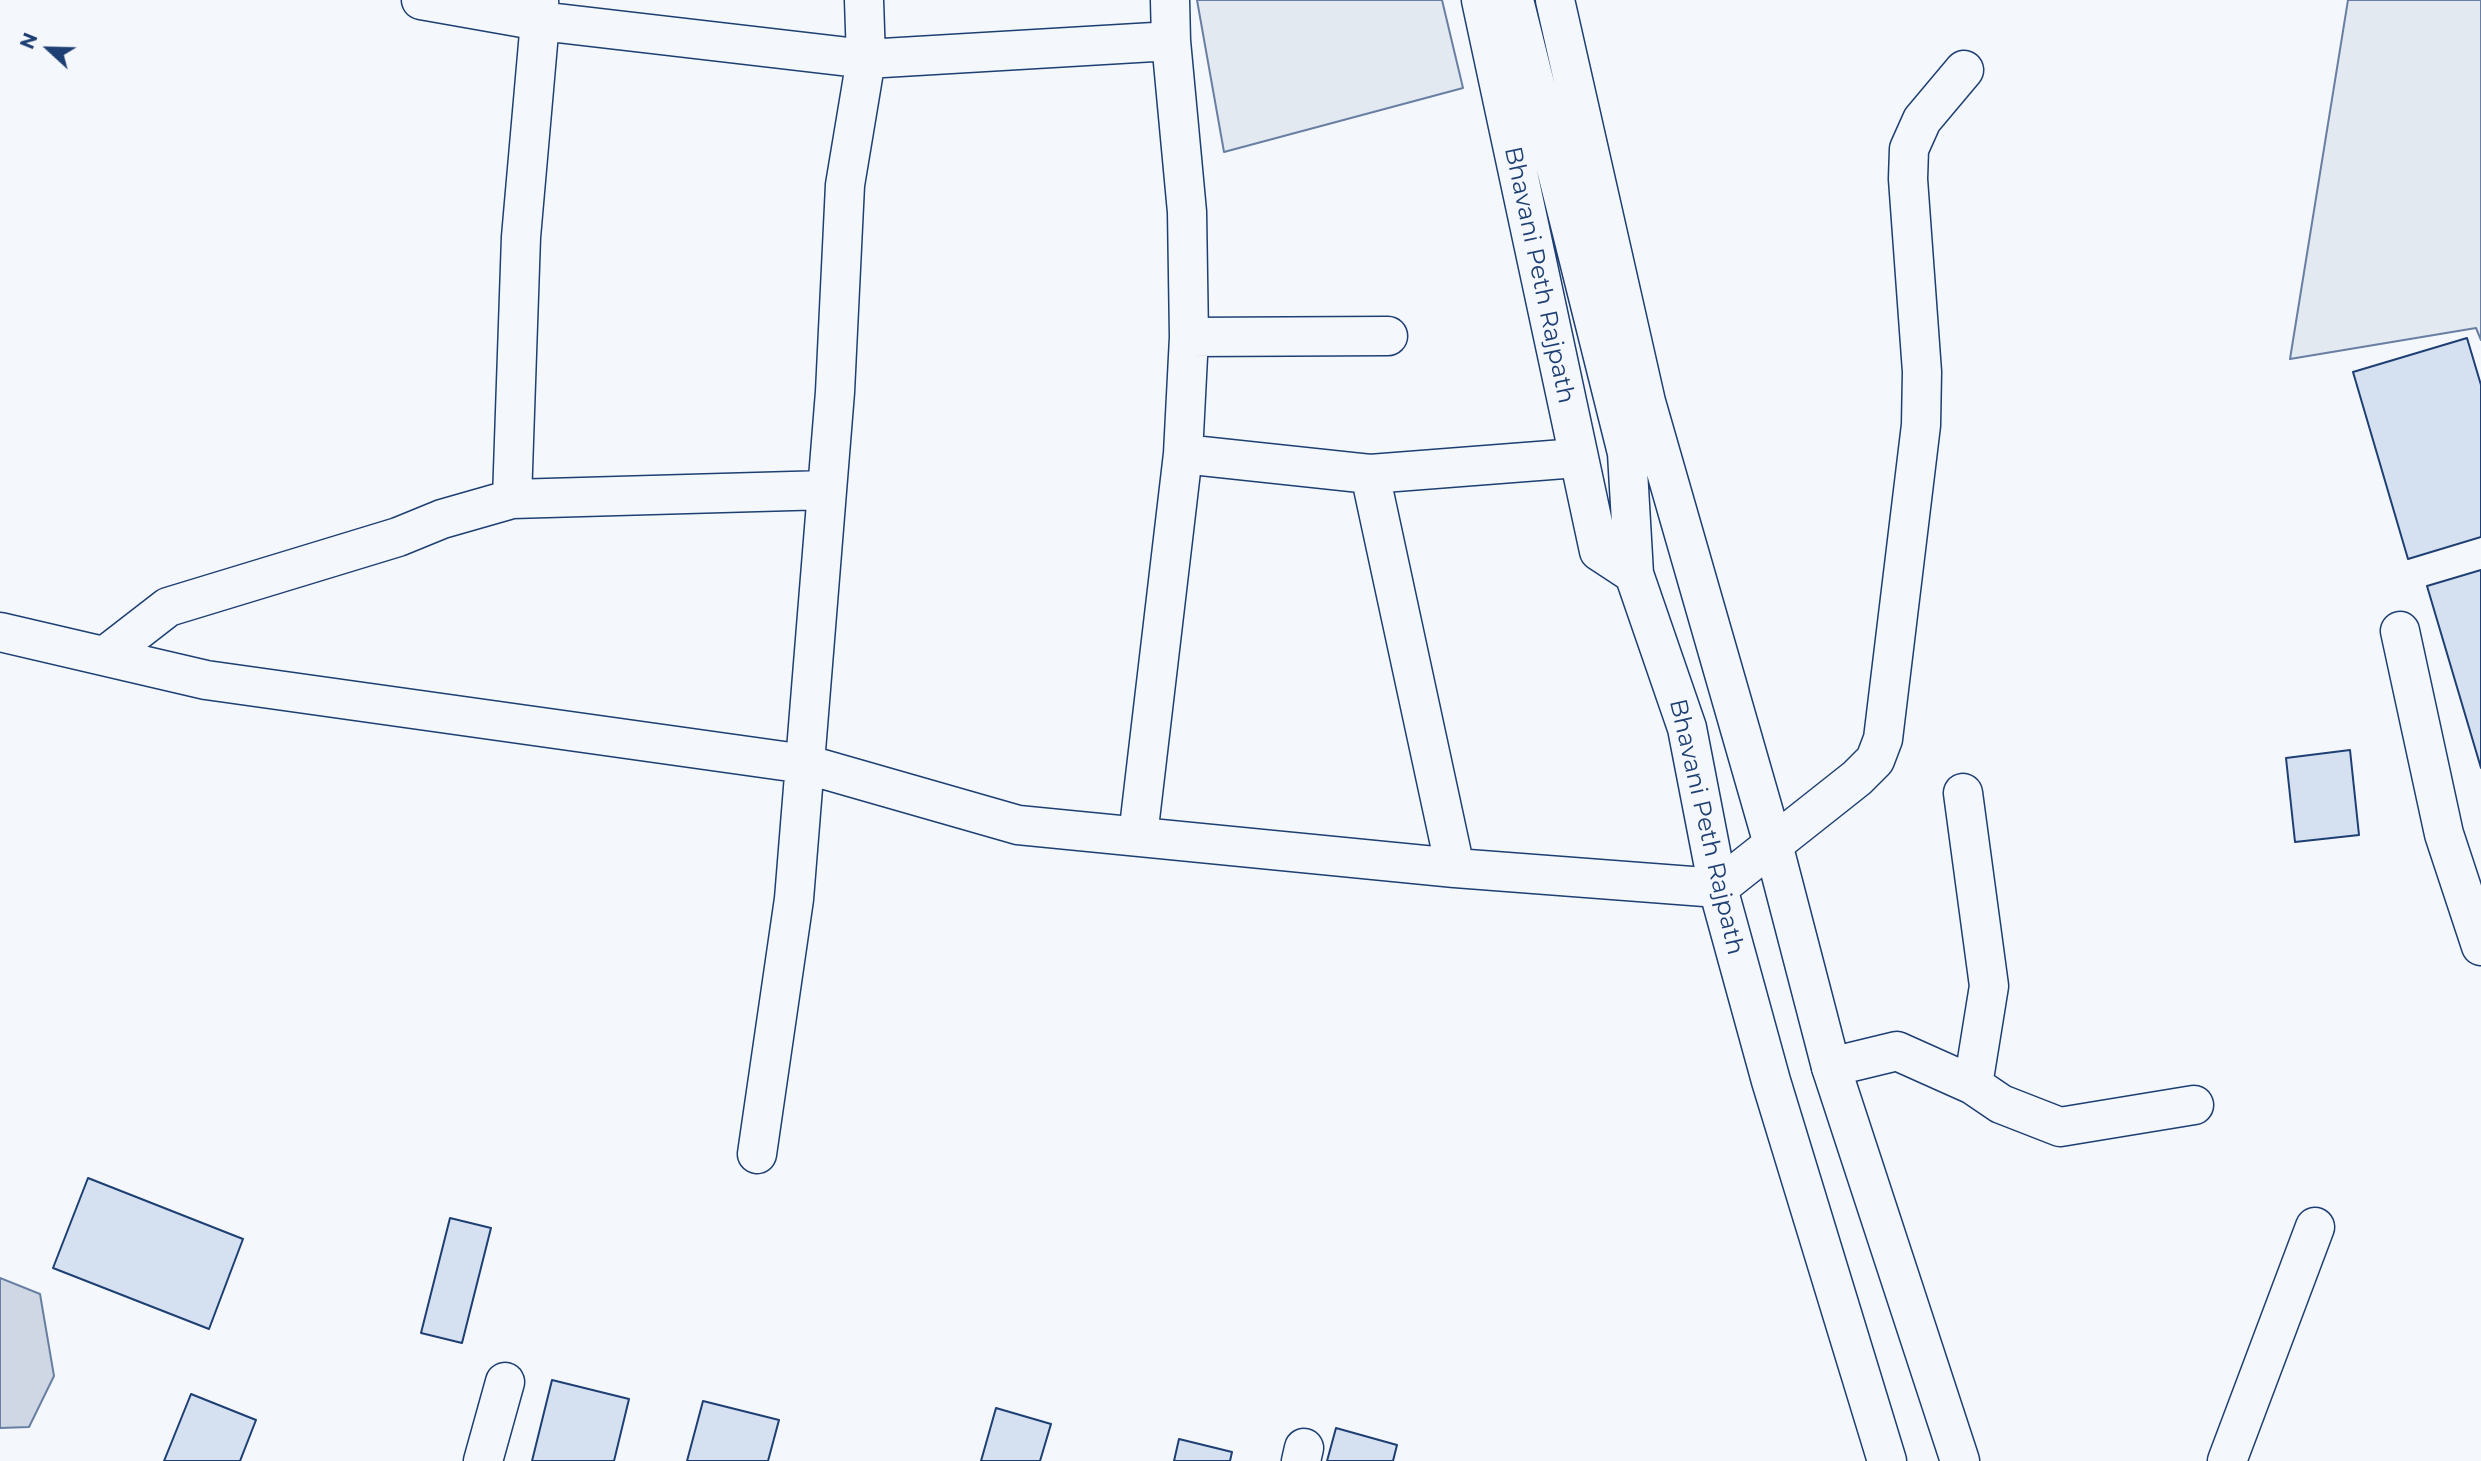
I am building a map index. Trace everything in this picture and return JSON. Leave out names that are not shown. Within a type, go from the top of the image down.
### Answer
[{"type":"street","points":[[421,0],[540,10],[866,60],[1171,41]]},
{"type":"street","points":[[757,1154],[794,899],[827,490],[845,185],[866,60],[864,0]]},
{"type":"street","points":[[1138,836],[1183,454],[1189,337],[1187,212],[1171,41],[1170,0]]},
{"type":"street","name":"Bhavani Peth Rajpath","points":[[1481,0],[1599,551],[1634,574],[1687,728],[1718,888],[1771,1081],[1887,1461]]},
{"type":"street","points":[[1514,0],[1627,453],[1634,574]]},
{"type":"street","points":[[1555,0],[1646,402],[1773,844],[1831,1067],[1959,1461]]},
{"type":"street","points":[[512,499],[521,237],[540,10]]},
{"type":"street","points":[[0,632],[206,680],[805,764],[1017,825],[1455,868],[1718,888],[1857,778],[1875,760],[1883,738],[1922,425],[1922,372],[1908,179],[1909,149],[1922,120],[1964,70]]},
{"type":"street","points":[[1189,337],[1388,336]]},
{"type":"street","points":[[1183,454],[1370,474],[1577,457]]},
{"type":"street","points":[[1370,474],[1455,868]]},
{"type":"street","points":[[106,655],[167,607],[398,537],[442,519],[512,499],[827,490]]},
{"type":"street","points":[[2400,631],[2444,834],[2481,946]]},
{"type":"street","points":[[1963,793],[1989,986],[1973,1085]]},
{"type":"street","points":[[1831,1067],[1898,1051],[1973,1085],[2001,1104],[2060,1127],[2194,1105]]},
{"type":"street","points":[[2227,1461],[2315,1227]]},
{"type":"street","points":[[483,1461],[505,1382]]},
{"type":"shaded area","points":[[1197,0],[1442,0],[1463,88],[1224,152]]},
{"type":"shaded area","points":[[2348,0],[2481,0],[2481,340],[2476,328],[2290,359]]},
{"type":"shaded area","points":[[0,1278],[40,1294],[54,1376],[29,1427],[0,1428]]},
{"type":"building","points":[[2467,338],[2481,385],[2481,537],[2408,559],[2353,372]]},
{"type":"building","points":[[2481,570],[2481,768],[2427,586]]},
{"type":"building","points":[[2350,750],[2359,835],[2295,842],[2286,758]]},
{"type":"building","points":[[88,1178],[243,1239],[209,1329],[53,1268]]},
{"type":"building","points":[[450,1218],[491,1228],[462,1343],[421,1333]]},
{"type":"building","points":[[552,1380],[629,1399],[614,1461],[532,1461]]},
{"type":"building","points":[[191,1394],[256,1420],[240,1461],[164,1461]]},
{"type":"building","points":[[703,1401],[779,1420],[768,1461],[687,1461]]},
{"type":"building","points":[[996,1408],[1051,1424],[1040,1461],[981,1461]]},
{"type":"building","points":[[1336,1428],[1397,1445],[1393,1461],[1327,1461]]},
{"type":"building","points":[[1179,1439],[1232,1452],[1230,1461],[1174,1461]]}]
